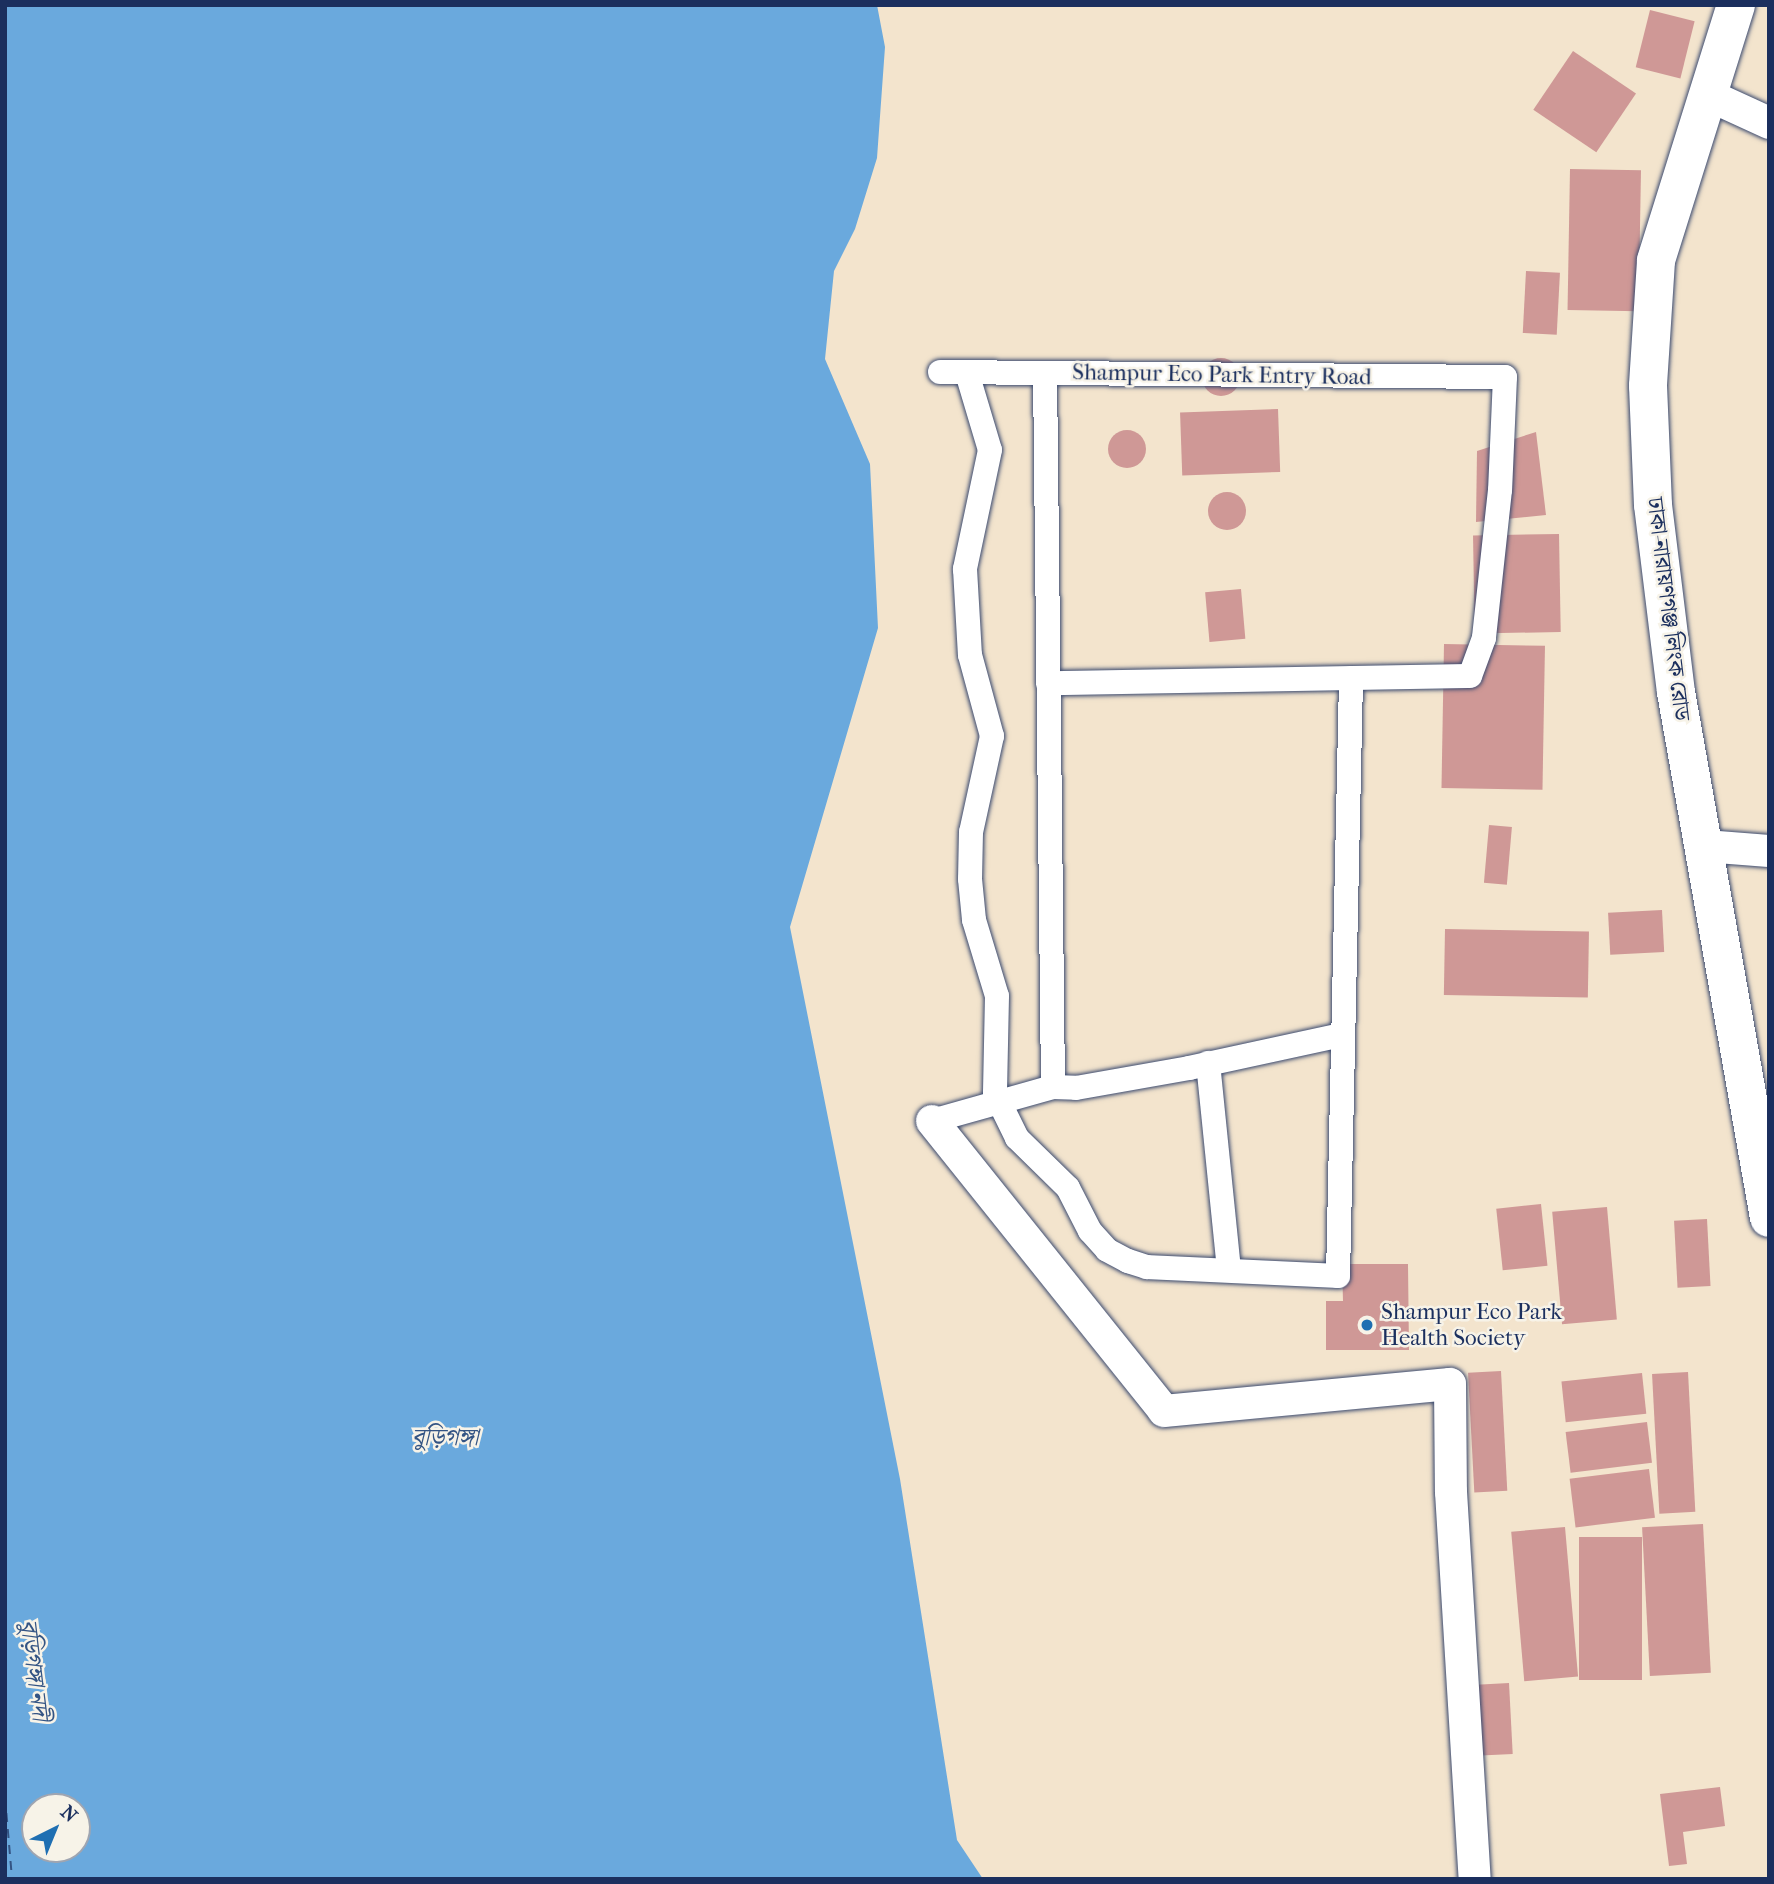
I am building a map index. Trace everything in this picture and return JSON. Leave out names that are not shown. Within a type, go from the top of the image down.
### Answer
[{"type":"highway","name":"ঢাকা-নারায়ণগঞ্জ লিংক রোড","points":[[1736,5],[1656,261],[1648,386],[1653,505],[1673,665],[1769,1218]]},
{"type":"street","points":[[1706,94],[1769,123]]},
{"type":"street","name":"Shampur Eco Park Entry Road","points":[[940,372],[1505,377],[1500,490],[1485,624],[1470,676],[1350,678]]},
{"type":"street","points":[[967,373],[990,450],[965,569],[970,654],[992,736],[971,832],[970,879],[974,920],[997,996],[995,1093],[1003,1101],[1017,1138],[1068,1188],[1090,1231],[1107,1250],[1147,1267],[1229,1268],[1338,1276],[1350,678],[1048,683]]},
{"type":"street","points":[[1045,374],[1053,1087]]},
{"type":"street","points":[[1705,846],[1769,852]]},
{"type":"street","points":[[1342,1035],[1076,1088],[1053,1087],[932,1121],[1164,1411],[1450,1384],[1451,1492],[1475,1879]]},
{"type":"street","points":[[1208,1063],[1229,1268]]},
{"type":"water","name":"বুড়িগঙ্গা","points":[[5,5],[877,5],[885,47],[877,158],[855,229],[834,271],[825,359],[870,464],[878,628],[790,927],[900,1479],[957,1840],[983,1879],[5,1879]]},
{"type":"building","points":[[1650,10],[1695,21],[1680,78],[1636,67]]},
{"type":"building","points":[[1573,51],[1636,93],[1596,152],[1533,110]]},
{"type":"building","points":[[1570,169],[1641,170],[1639,311],[1568,310]]},
{"type":"building","points":[[1526,271],[1560,273],[1557,335],[1523,333]]},
{"type":"building","points":[[1221,358],[1234,364],[1240,377],[1234,390],[1221,396],[1208,390],[1202,377],[1208,364]]},
{"type":"building","points":[[1278,409],[1280,472],[1182,475],[1180,412]]},
{"type":"building","points":[[1127,430],[1140,436],[1146,449],[1140,462],[1127,468],[1114,462],[1108,449],[1114,436]]},
{"type":"building","points":[[1536,432],[1546,515],[1476,522],[1477,451]]},
{"type":"building","points":[[1227,492],[1241,497],[1246,511],[1241,525],[1227,530],[1213,525],[1208,511],[1213,497]]},
{"type":"building","points":[[1559,534],[1561,632],[1475,633],[1473,536]]},
{"type":"building","points":[[1241,589],[1245,639],[1209,642],[1205,592]]},
{"type":"building","points":[[1444,644],[1545,646],[1542,790],[1441,788]]},
{"type":"building","points":[[1489,825],[1512,827],[1507,885],[1484,883]]},
{"type":"building","points":[[1662,910],[1664,952],[1610,955],[1608,913]]},
{"type":"building","points":[[1445,929],[1589,932],[1588,998],[1444,995]]},
{"type":"building","points":[[1541,1204],[1547,1266],[1503,1270],[1496,1209]]},
{"type":"building","points":[[1607,1207],[1617,1320],[1562,1324],[1552,1212]]},
{"type":"building","points":[[1707,1219],[1711,1286],[1678,1288],[1674,1221]]},
{"type":"building","name":"Shampur Eco Park Health Society","points":[[1342,1264],[1408,1264],[1409,1350],[1326,1350],[1326,1301],[1343,1301]]},
{"type":"building","points":[[1501,1371],[1507,1491],[1474,1493],[1468,1373]]},
{"type":"building","points":[[1688,1372],[1695,1512],[1659,1514],[1652,1374]]},
{"type":"building","points":[[1642,1373],[1646,1414],[1566,1422],[1561,1381]]},
{"type":"building","points":[[1647,1422],[1652,1463],[1571,1473],[1566,1432]]},
{"type":"building","points":[[1649,1469],[1655,1518],[1576,1527],[1570,1479]]},
{"type":"building","points":[[1703,1524],[1711,1673],[1650,1676],[1642,1527]]},
{"type":"building","points":[[1565,1527],[1578,1676],[1524,1681],[1511,1532]]},
{"type":"building","points":[[1579,1537],[1642,1537],[1642,1680],[1579,1680]]},
{"type":"building","points":[[1509,1683],[1513,1754],[1476,1756],[1472,1685]]},
{"type":"building","points":[[1720,1787],[1725,1826],[1683,1832],[1687,1864],[1669,1866],[1660,1794]]},
{"type":"ferry route","points":[[5,1797],[12,1879]]},
{"type":"place","name":"Shampur Eco Park Health Society","points":[[1367,1325]]},
{"type":"water label","name":"বুড়িগঙ্গা নদী","points":[[34,1670]]}]
